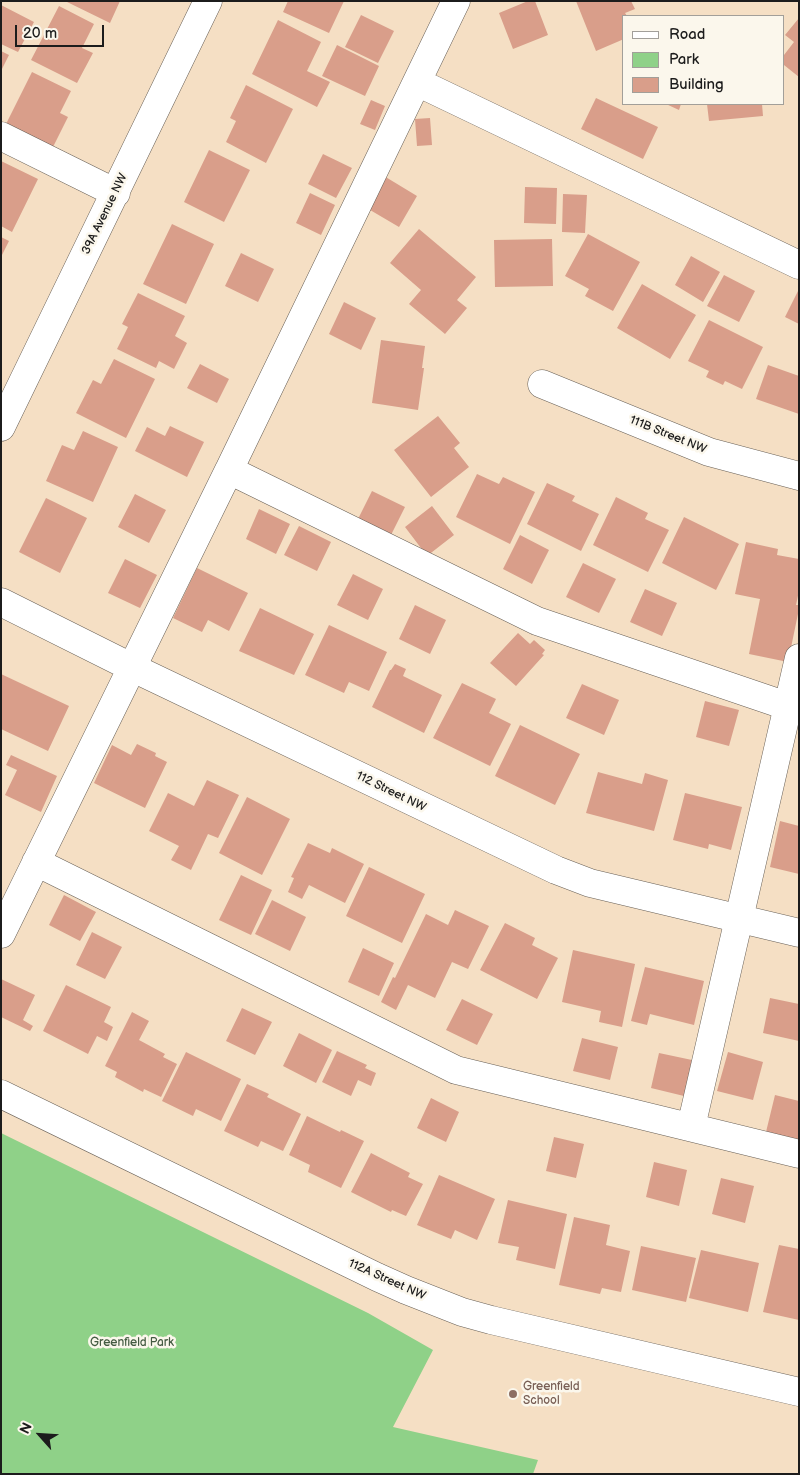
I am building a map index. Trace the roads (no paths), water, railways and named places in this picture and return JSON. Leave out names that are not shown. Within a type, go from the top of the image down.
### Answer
[{"type":"street","name":"39A Avenue NW","points":[[1,427],[208,1]]},
{"type":"street","points":[[1,934],[229,470],[456,1]]},
{"type":"street","points":[[418,82],[799,265]]},
{"type":"street","points":[[1,136],[116,193]]},
{"type":"street","name":"111B Street NW","points":[[542,384],[709,452],[799,476]]},
{"type":"street","points":[[229,470],[537,622],[787,706]]},
{"type":"street","name":"112 Street NW","points":[[1,602],[131,667],[556,870],[590,883],[799,932]]},
{"type":"street","points":[[691,1128],[799,658]]},
{"type":"street","points":[[36,862],[456,1070],[799,1154]]},
{"type":"street","name":"112A Street NW","points":[[1,1094],[384,1280],[462,1312],[799,1392]]},
{"type":"place","name":"Greenfield School","points":[[513,1394]]},
{"type":"park label","name":"Greenfield Park","points":[[132,1343]]}]
